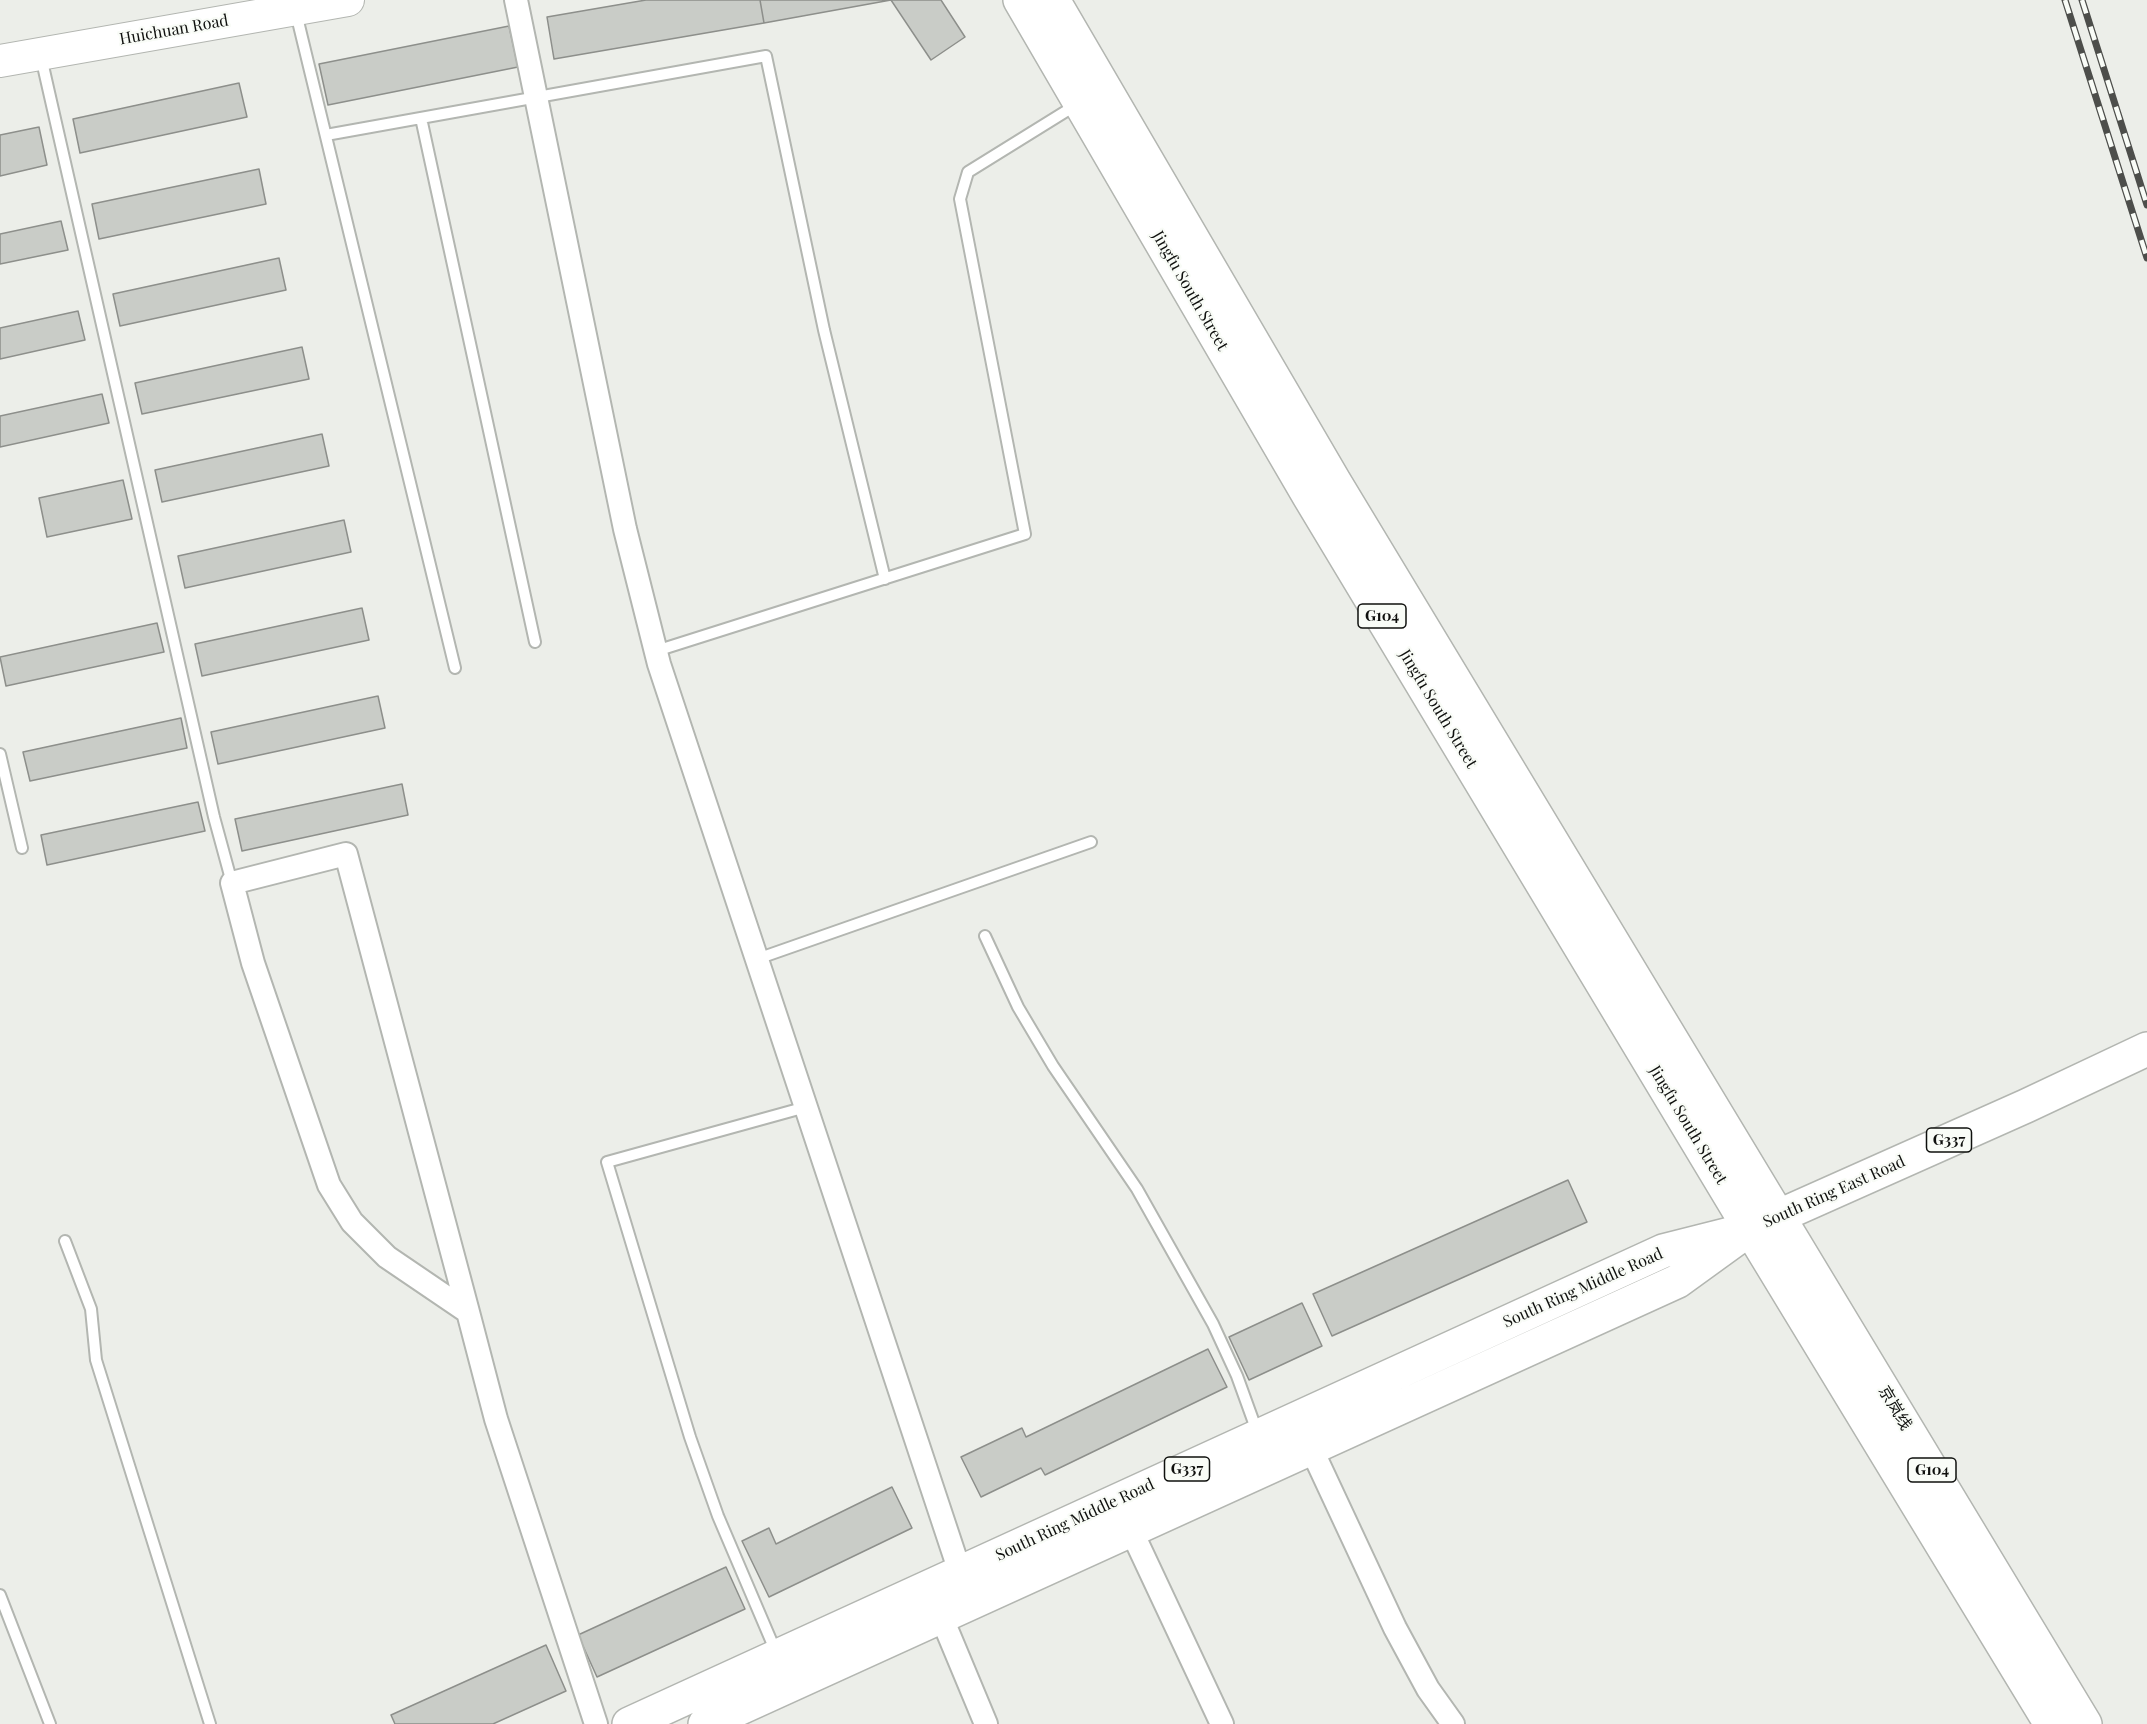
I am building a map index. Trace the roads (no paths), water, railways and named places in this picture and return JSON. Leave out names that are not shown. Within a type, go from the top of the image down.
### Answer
[{"type":"highway","name":"Jingfu South Street","points":[[1020,0],[1309,495],[1764,1223]]},
{"type":"highway","name":"Jingfu South Street","points":[[1053,0],[1764,1223]]},
{"type":"highway","name":"South Ring East Road","points":[[1764,1223],[2026,1106],[2147,1049]]},
{"type":"highway","name":"South Ring Middle Road","points":[[629,1724],[1664,1251],[1764,1223]]},
{"type":"highway","name":"South Ring Middle Road","points":[[705,1724],[1678,1281],[1764,1223]]},
{"type":"highway","name":"京岚线","points":[[1764,1223],[2051,1724]]},
{"type":"highway","name":"京岚线","points":[[1764,1223],[2085,1724]]},
{"type":"street","name":"Huichuan Road","points":[[0,61],[348,0]]},
{"type":"street","points":[[516,0],[625,529],[656,651],[960,1572]]},
{"type":"street","points":[[468,1312],[387,1257],[352,1222],[330,1185],[253,963],[232,884],[346,854],[468,1312],[496,1419],[596,1724]]},
{"type":"street","points":[[1311,1448],[1395,1628],[1428,1689],[1453,1724]]},
{"type":"street","points":[[1131,1530],[1222,1724]]},
{"type":"street","points":[[941,1616],[986,1724]]},
{"type":"lane","points":[[295,9],[455,668]]},
{"type":"lane","points":[[40,54],[211,805],[232,884]]},
{"type":"lane","points":[[326,135],[766,56],[824,330],[885,579]]},
{"type":"lane","points":[[656,651],[1025,534],[960,199],[968,172],[1080,103]]},
{"type":"lane","points":[[421,118],[535,642]]},
{"type":"lane","points":[[0,754],[22,848]]},
{"type":"lane","points":[[757,959],[1091,842]]},
{"type":"lane","points":[[985,936],[1018,1007],[1053,1066],[1137,1189],[1213,1324],[1237,1376],[1259,1436]]},
{"type":"lane","points":[[778,1656],[718,1516],[690,1437],[607,1162],[806,1107]]},
{"type":"lane","points":[[64,1241],[91,1309],[96,1360],[210,1724]]},
{"type":"lane","points":[[0,1595],[50,1724]]},
{"type":"railway","points":[[2065,0],[2147,258]]},
{"type":"railway","points":[[2082,0],[2147,205]]}]
